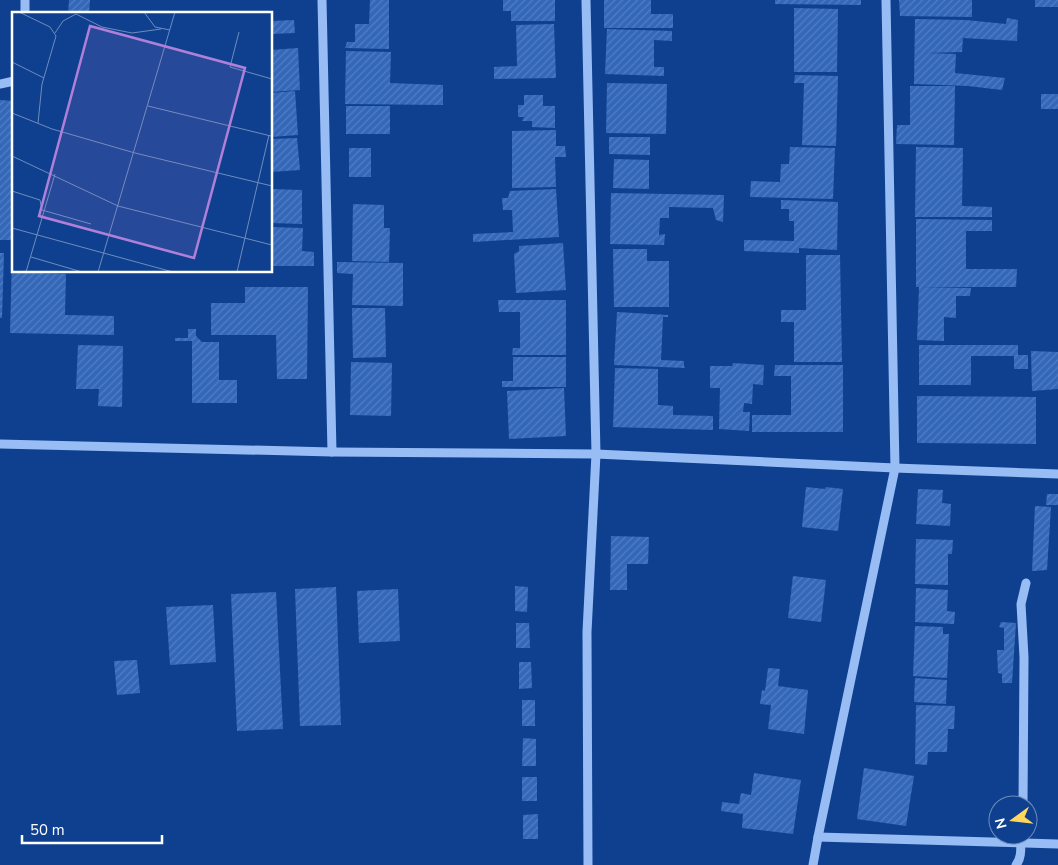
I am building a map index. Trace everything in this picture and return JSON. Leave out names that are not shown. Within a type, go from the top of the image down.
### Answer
[{"type":"street","points":[[322,0],[332,452]]},
{"type":"street","points":[[586,0],[596,454],[587,632],[588,865]]},
{"type":"street","points":[[814,865],[818,837],[895,468],[886,0]]},
{"type":"street","points":[[0,444],[332,452],[596,454],[1058,474]]},
{"type":"street","points":[[1023,795],[1024,657],[1021,604],[1026,583]]},
{"type":"street","points":[[818,837],[988,839]]},
{"type":"street","points":[[1038,841],[1058,844]]},
{"type":"street","points":[[1016,865],[1021,854],[1021,845]]},
{"type":"building","points":[[69,0],[90,0],[89,12],[68,12]]},
{"type":"building","points":[[370,0],[389,0],[389,49],[345,48],[347,42],[355,42],[355,24],[369,24]]},
{"type":"building","points":[[503,0],[555,0],[555,21],[511,21],[511,11],[503,11]]},
{"type":"building","points":[[604,0],[651,0],[651,14],[673,14],[673,28],[604,28]]},
{"type":"building","points":[[775,0],[861,0],[861,5],[775,4]]},
{"type":"building","points":[[899,0],[972,0],[972,17],[900,16]]},
{"type":"building","points":[[1035,0],[1058,0],[1058,7],[1035,7]]},
{"type":"building","points":[[794,8],[838,9],[837,72],[794,72]]},
{"type":"building","points":[[1007,18],[1018,20],[1017,41],[963,38],[962,52],[926,53],[956,54],[955,73],[1005,78],[1002,90],[968,86],[914,84],[915,19],[966,20],[1006,24]]},
{"type":"building","points":[[294,20],[295,33],[272,34],[272,21]]},
{"type":"building","points":[[554,24],[556,78],[494,79],[494,67],[517,66],[516,25]]},
{"type":"building","points":[[607,29],[672,31],[672,41],[654,40],[654,67],[664,67],[664,76],[605,74]]},
{"type":"building","points":[[298,48],[300,90],[272,92],[272,50]]},
{"type":"building","points":[[346,51],[391,52],[390,83],[443,85],[443,105],[345,104]]},
{"type":"building","points":[[795,75],[838,76],[836,146],[802,145],[804,83],[794,83]]},
{"type":"building","points":[[607,83],[667,84],[666,134],[606,133]]},
{"type":"building","points":[[910,86],[955,86],[954,145],[896,144],[897,125],[910,125]]},
{"type":"building","points":[[295,91],[298,135],[272,137],[272,93]]},
{"type":"building","points":[[1041,94],[1058,94],[1058,109],[1041,109]]},
{"type":"building","points":[[524,95],[543,95],[543,106],[555,106],[555,128],[532,127],[532,121],[522,121],[524,117],[518,117],[518,105],[524,105]]},
{"type":"building","points":[[0,100],[12,101],[12,240],[0,240]]},
{"type":"building","points":[[346,106],[390,106],[390,134],[346,134]]},
{"type":"building","points":[[556,130],[556,146],[565,146],[566,157],[555,157],[556,187],[512,188],[512,131]]},
{"type":"building","points":[[609,137],[650,137],[650,155],[609,154]]},
{"type":"building","points":[[297,138],[300,170],[272,172],[272,139]]},
{"type":"building","points":[[790,147],[835,148],[833,199],[750,197],[751,181],[780,182],[781,164],[789,164]]},
{"type":"building","points":[[916,147],[963,148],[962,206],[992,207],[992,217],[915,217]]},
{"type":"building","points":[[349,148],[371,148],[371,177],[349,177]]},
{"type":"building","points":[[614,159],[649,160],[649,189],[613,188]]},
{"type":"building","points":[[272,189],[302,190],[302,224],[272,223]]},
{"type":"building","points":[[556,189],[559,237],[473,242],[473,234],[513,232],[512,210],[503,210],[502,198],[508,198],[510,191]]},
{"type":"building","points":[[611,193],[724,195],[723,222],[716,220],[713,208],[669,207],[669,218],[660,218],[659,235],[665,234],[664,245],[610,244]]},
{"type":"building","points":[[781,200],[838,202],[837,250],[799,248],[799,253],[744,251],[744,240],[794,241],[794,221],[789,221],[789,209],[781,209]]},
{"type":"building","points":[[353,204],[384,205],[384,228],[390,228],[389,262],[352,261]]},
{"type":"building","points":[[916,219],[992,220],[992,231],[966,231],[966,269],[1017,269],[1016,287],[916,287]]},
{"type":"building","points":[[272,227],[303,228],[302,251],[314,252],[314,266],[272,266]]},
{"type":"building","points":[[563,243],[566,290],[516,293],[514,254],[519,251],[519,246]]},
{"type":"building","points":[[613,249],[647,249],[647,261],[669,261],[669,307],[614,307]]},
{"type":"building","points":[[0,253],[4,253],[2,318],[0,318]]},
{"type":"building","points":[[806,255],[840,255],[842,362],[794,362],[794,322],[781,322],[781,310],[806,310]]},
{"type":"building","points":[[12,256],[12,272],[66,274],[65,315],[114,316],[114,335],[10,333]]},
{"type":"building","points":[[337,262],[403,263],[403,306],[352,305],[353,274],[337,273]]},
{"type":"building","points":[[245,287],[308,287],[307,379],[277,379],[276,335],[211,335],[211,303],[245,303]]},
{"type":"building","points":[[919,287],[971,288],[970,296],[956,296],[956,318],[944,317],[944,341],[917,340]]},
{"type":"building","points":[[498,300],[566,300],[566,355],[512,355],[513,348],[520,348],[520,312],[499,312]]},
{"type":"building","points":[[352,308],[385,308],[386,357],[353,358]]},
{"type":"building","points":[[617,312],[668,315],[668,317],[663,317],[661,360],[684,361],[685,368],[614,365]]},
{"type":"building","points":[[188,329],[196,329],[196,336],[202,342],[219,342],[219,380],[237,380],[237,403],[192,403],[192,341],[175,341],[175,338],[188,338]]},
{"type":"building","points":[[78,345],[123,346],[122,407],[98,406],[99,389],[76,389]]},
{"type":"building","points":[[919,345],[1018,345],[1018,355],[1028,355],[1028,369],[1014,369],[1014,356],[971,356],[971,385],[919,385]]},
{"type":"building","points":[[1031,351],[1058,352],[1058,389],[1032,391]]},
{"type":"building","points":[[513,357],[566,357],[566,387],[502,387],[502,381],[513,381]]},
{"type":"building","points":[[351,362],[392,363],[391,416],[350,415]]},
{"type":"building","points":[[733,363],[764,365],[763,385],[753,384],[752,404],[744,403],[743,412],[750,412],[749,431],[719,429],[720,388],[710,388],[710,366],[732,366]]},
{"type":"building","points":[[775,365],[843,365],[843,432],[752,432],[752,415],[791,415],[791,376],[774,376]]},
{"type":"building","points":[[615,368],[658,369],[658,405],[673,406],[673,415],[713,416],[713,430],[613,427]]},
{"type":"building","points":[[564,388],[566,436],[509,439],[507,391]]},
{"type":"building","points":[[917,396],[1036,397],[1036,444],[917,443]]},
{"type":"building","points":[[806,487],[843,489],[838,531],[802,527]]},
{"type":"building","points":[[918,489],[943,490],[942,503],[951,504],[950,526],[916,524]]},
{"type":"building","points":[[1047,494],[1058,494],[1058,505],[1046,505]]},
{"type":"building","points":[[1035,506],[1051,507],[1047,570],[1032,571]]},
{"type":"building","points":[[611,536],[649,537],[648,564],[627,564],[627,590],[610,590]]},
{"type":"building","points":[[916,539],[953,540],[952,554],[948,554],[948,585],[915,584]]},
{"type":"building","points":[[793,576],[826,580],[821,622],[788,618]]},
{"type":"building","points":[[515,586],[528,587],[527,612],[515,611]]},
{"type":"building","points":[[336,587],[341,725],[300,726],[295,589]]},
{"type":"building","points":[[916,588],[948,590],[947,611],[955,612],[954,624],[915,622]]},
{"type":"building","points":[[398,589],[400,641],[359,643],[357,591]]},
{"type":"building","points":[[276,592],[283,729],[237,731],[231,594]]},
{"type":"building","points":[[213,605],[216,662],[170,665],[166,607]]},
{"type":"building","points":[[1001,622],[1016,623],[1012,683],[1002,683],[1002,674],[998,673],[997,650],[1004,650],[1004,628],[999,627]]},
{"type":"building","points":[[516,623],[529,623],[530,648],[516,648]]},
{"type":"building","points":[[915,626],[943,627],[943,634],[949,634],[947,678],[913,676]]},
{"type":"building","points":[[137,660],[140,693],[117,695],[114,661]]},
{"type":"building","points":[[519,662],[531,662],[532,688],[519,689]]},
{"type":"building","points":[[768,668],[780,669],[778,686],[808,690],[804,734],[768,729],[771,705],[760,704],[762,690],[765,691]]},
{"type":"building","points":[[915,678],[947,680],[946,704],[914,702]]},
{"type":"building","points":[[522,700],[535,700],[535,726],[522,726]]},
{"type":"building","points":[[916,705],[955,706],[954,729],[948,729],[947,752],[928,752],[927,765],[915,764]]},
{"type":"building","points":[[523,738],[536,739],[536,766],[522,766]]},
{"type":"building","points":[[864,768],[914,776],[906,826],[857,819]]},
{"type":"building","points":[[754,773],[801,780],[793,834],[742,828],[743,814],[721,811],[722,802],[739,804],[741,793],[751,795]]},
{"type":"building","points":[[522,777],[537,777],[537,801],[522,801]]},
{"type":"building","points":[[538,814],[538,839],[523,839],[523,815]]}]
